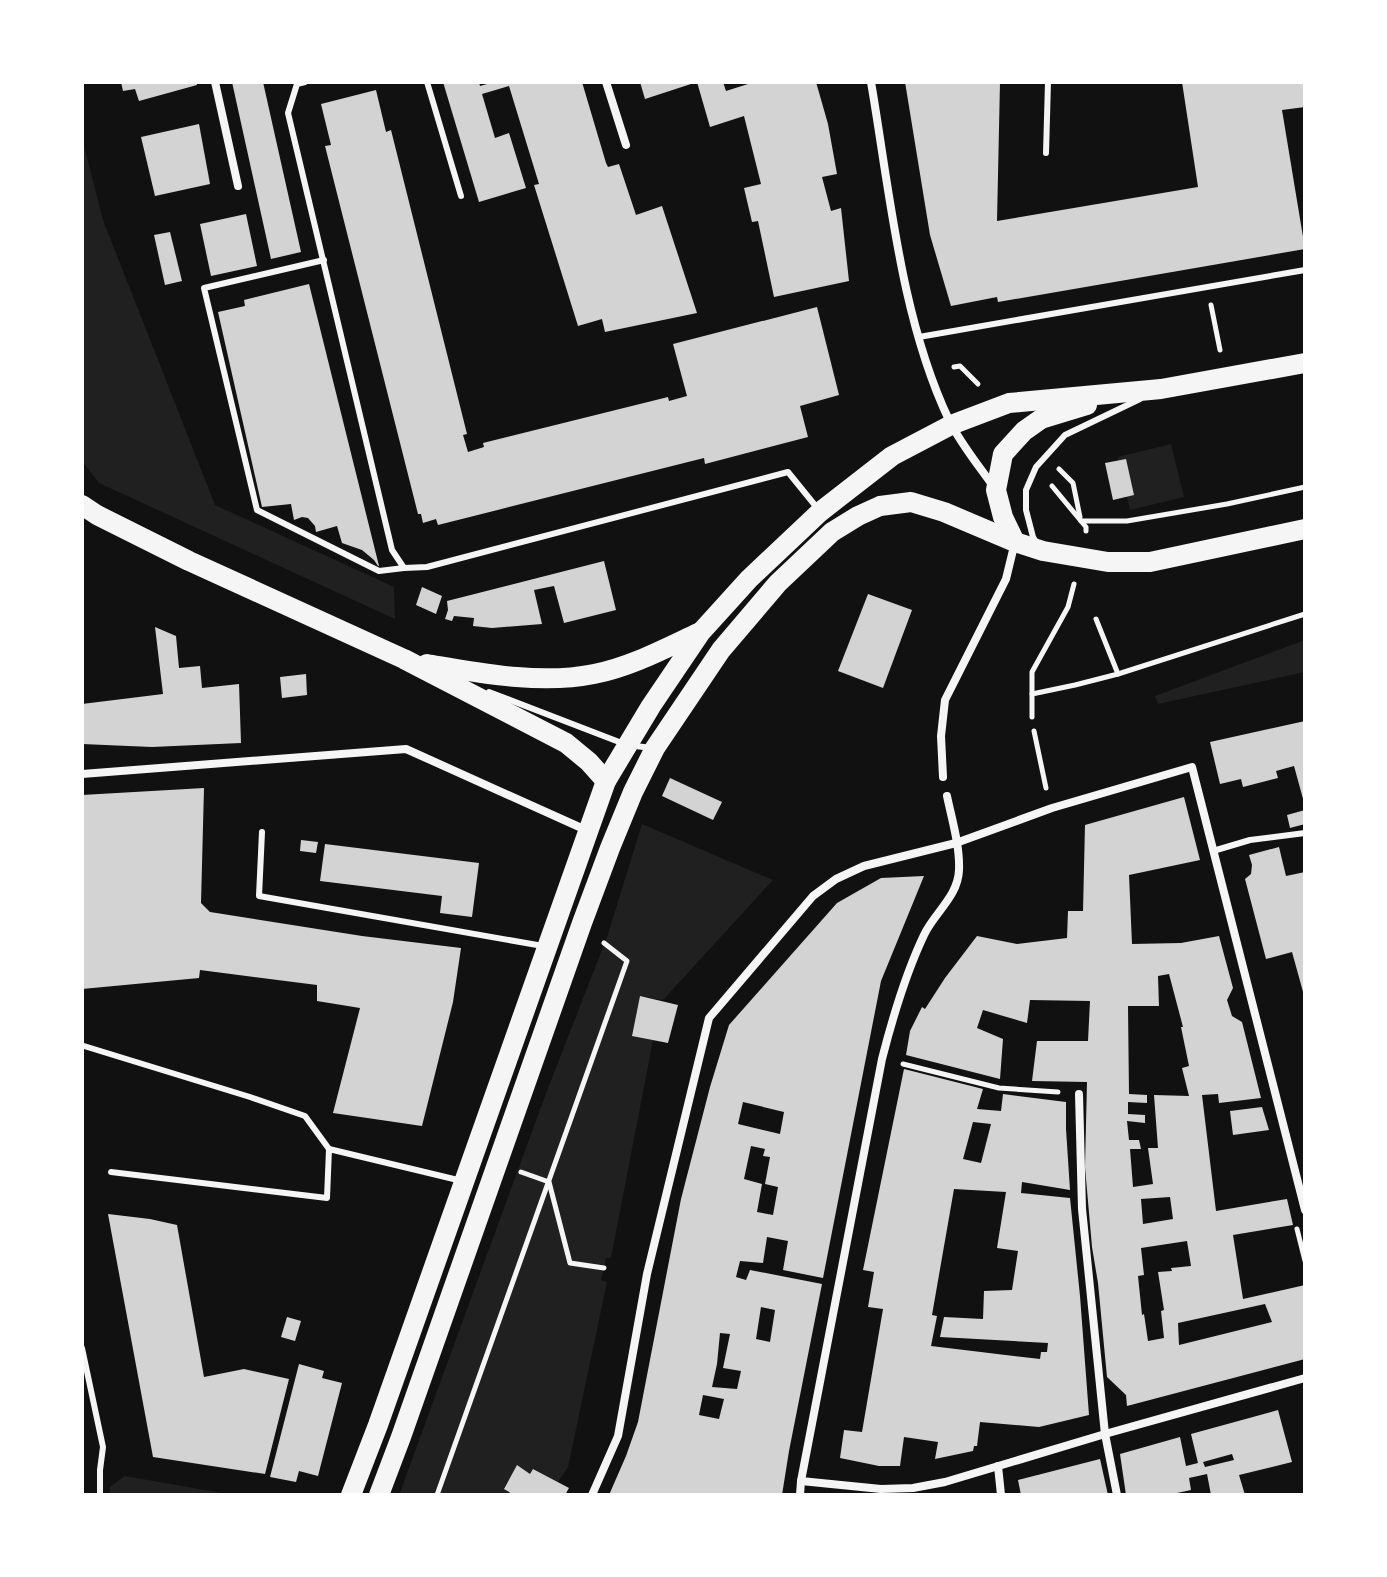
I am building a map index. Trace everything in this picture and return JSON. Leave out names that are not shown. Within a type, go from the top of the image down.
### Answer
[{"type":"main road","points":[[351,1495],[606,781],[701,632],[749,579],[820,512],[892,456],[951,425],[1009,403],[1161,389],[1305,363]]},
{"type":"main road","points":[[1015,542],[1003,517],[996,490],[1003,454],[1024,431],[1041,419],[1123,393]]},
{"type":"main road","points":[[379,1495],[582,923],[633,792],[655,748],[721,650],[778,583],[832,532],[858,516],[895,503],[911,502],[944,512],[1043,551],[1108,562],[1150,562],[1305,529]]},
{"type":"main road","points":[[82,505],[189,561],[404,659],[566,743],[606,781]]},
{"type":"main road","points":[[404,659],[488,675],[557,678],[593,675],[624,666],[701,632]]},
{"type":"street","points":[[215,82],[238,186]]},
{"type":"street","points":[[606,82],[626,145]]},
{"type":"street","points":[[871,82],[906,292],[928,374],[951,425],[996,490]]},
{"type":"street","points":[[943,777],[941,736],[945,700],[1006,579],[1015,542]]},
{"type":"street","points":[[82,774],[406,749],[587,831]]},
{"type":"street","points":[[592,1495],[618,1436],[647,1274],[709,1018],[813,896],[836,879],[864,866],[956,843],[1052,808],[1192,767],[1305,1210]]},
{"type":"street","points":[[800,1495],[882,1059],[899,995],[925,931],[955,890],[959,872],[947,796]]},
{"type":"street","points":[[1079,1094],[1082,1209],[1105,1434],[1117,1495]]},
{"type":"street","points":[[801,1481],[881,1489],[913,1488],[945,1482],[1305,1378]]},
{"type":"street","points":[[998,1466],[1001,1495]]},
{"type":"lane","points":[[305,82],[297,84],[288,113],[392,550],[404,568]]},
{"type":"lane","points":[[427,82],[461,196]]},
{"type":"lane","points":[[1046,153],[1048,82]]},
{"type":"lane","points":[[324,260],[204,288],[257,510],[379,571],[427,567],[788,472],[820,512]]},
{"type":"lane","points":[[919,337],[1305,270]]},
{"type":"lane","points":[[1043,551],[1033,537],[1026,510],[1026,490],[1036,467],[1065,435],[1161,389]]},
{"type":"lane","points":[[404,659],[627,745],[655,748]]},
{"type":"lane","points":[[262,832],[259,896],[547,947]]},
{"type":"lane","points":[[1213,851],[1250,840],[1305,833]]},
{"type":"lane","points":[[84,1046],[305,1116],[329,1149],[327,1198],[111,1172]]},
{"type":"lane","points":[[329,1149],[465,1182]]},
{"type":"lane","points":[[82,1348],[103,1447],[100,1495]]},
{"type":"path","points":[[1207,287],[1221,355]]},
{"type":"path","points":[[1056,466],[1073,483],[1081,521]]},
{"type":"path","points":[[1048,481],[1086,527],[1085,534]]},
{"type":"path","points":[[1072,530],[1081,521],[1127,521],[1305,487]]},
{"type":"path","points":[[1032,717],[1032,672],[1068,607]]},
{"type":"path","points":[[1032,694],[1118,674],[1305,614]]},
{"type":"path","points":[[1096,619],[1118,674]]},
{"type":"path","points":[[1034,731],[1052,808]]},
{"type":"path","points":[[437,1495],[627,961],[612,948]]},
{"type":"path","points":[[882,1059],[999,1088],[1079,1094]]},
{"type":"path","points":[[512,1168],[549,1182]]},
{"type":"path","points":[[549,1182],[570,1263],[604,1268]]},
{"type":"shaded area","points":[[82,138],[103,220],[215,505],[394,587],[395,619],[99,483],[82,461]]},
{"type":"shaded area","points":[[1171,444],[1184,497],[1130,510],[1118,457]]},
{"type":"shaded area","points":[[1305,640],[1305,672],[1158,704],[1155,696]]},
{"type":"shaded area","points":[[642,824],[773,880],[663,1000],[640,996],[632,1035],[653,1040],[611,1258],[606,1258],[601,1280],[607,1282],[568,1467],[558,1482],[534,1469],[530,1474],[517,1465],[504,1488],[514,1495],[399,1495],[545,1096],[607,937]]},
{"type":"shaded area","points":[[125,1476],[234,1495],[110,1495],[110,1487]]},
{"type":"building","points":[[121,82],[196,82],[197,85],[139,101],[135,89],[123,91]]},
{"type":"building","points":[[232,82],[263,82],[301,252],[271,259]]},
{"type":"building","points":[[443,82],[479,82],[480,86],[494,82],[582,82],[606,163],[608,167],[619,164],[636,215],[662,206],[697,313],[605,332],[602,319],[578,326],[534,185],[539,184],[509,86],[482,94],[495,138],[509,133],[526,188],[479,202]]},
{"type":"building","points":[[640,82],[694,82],[694,83],[645,99]]},
{"type":"building","points":[[697,82],[723,82],[726,91],[747,82],[816,82],[837,174],[822,177],[831,211],[841,208],[849,281],[774,297],[758,221],[752,222],[744,188],[761,184],[744,116],[710,127]]},
{"type":"building","points":[[905,82],[1000,82],[997,221],[1198,187],[1182,82],[1305,82],[1305,107],[1282,110],[1305,249],[998,302],[997,297],[951,306],[930,235]]},
{"type":"building","points":[[376,90],[386,132],[391,130],[467,434],[463,435],[468,452],[484,447],[483,443],[668,397],[669,401],[687,396],[673,344],[817,307],[839,395],[800,406],[808,437],[705,464],[704,458],[438,525],[436,519],[423,523],[421,514],[418,514],[325,146],[331,145],[321,104]]},
{"type":"building","points":[[199,124],[210,184],[155,196],[141,137]]},
{"type":"building","points":[[246,214],[257,266],[211,276],[200,224]]},
{"type":"building","points":[[170,232],[182,281],[165,285],[154,235]]},
{"type":"building","points":[[309,284],[379,566],[362,550],[342,543],[337,526],[316,532],[308,518],[294,520],[291,504],[262,507],[218,312],[245,306],[244,300]]},
{"type":"building","points":[[1126,459],[1134,495],[1113,500],[1105,463]]},
{"type":"building","points":[[604,561],[616,610],[564,623],[554,586],[534,590],[542,624],[492,628],[473,626],[474,618],[454,616],[452,621],[445,619],[447,601]]},
{"type":"building","points":[[422,587],[442,596],[436,614],[416,605]]},
{"type":"building","points":[[868,594],[912,610],[883,688],[838,671]]},
{"type":"building","points":[[155,627],[176,636],[179,668],[200,666],[202,688],[239,684],[241,743],[152,747],[82,744],[82,704],[163,694]]},
{"type":"building","points":[[306,674],[307,695],[282,698],[280,677]]},
{"type":"building","points":[[1305,721],[1305,806],[1294,766],[1276,771],[1278,778],[1243,787],[1241,779],[1220,784],[1210,742]]},
{"type":"building","points":[[670,778],[722,802],[713,820],[662,796]]},
{"type":"building","points":[[204,788],[201,903],[210,912],[461,948],[453,1002],[422,1126],[333,1113],[360,1008],[317,1001],[317,985],[200,970],[199,978],[82,989],[82,795]]},
{"type":"building","points":[[1184,797],[1200,860],[1129,875],[1132,944],[1181,943],[1219,936],[1233,988],[1227,1000],[1232,1016],[1242,1022],[1261,1098],[1219,1103],[1218,1094],[1202,1095],[1216,1211],[1287,1199],[1293,1225],[1233,1235],[1243,1299],[1305,1285],[1305,1359],[1127,1406],[1126,1395],[1107,1377],[1085,1167],[1087,1082],[1032,1081],[1037,1041],[1088,1041],[1090,1001],[1030,1000],[1027,1023],[983,1010],[977,1028],[1003,1039],[1000,1079],[906,1055],[910,1031],[922,1007],[925,1009],[977,936],[1017,944],[1067,938],[1068,911],[1083,911],[1085,825]],"holes":[[[1169,974],[1183,1027],[1189,1066],[1182,1068],[1189,1096],[1154,1095],[1158,1148],[1148,1148],[1153,1184],[1133,1187],[1130,1149],[1141,1149],[1139,1140],[1129,1140],[1127,1121],[1145,1123],[1145,1115],[1128,1114],[1128,1102],[1147,1103],[1147,1095],[1129,1094],[1128,1006],[1159,1006],[1158,976]],[[1170,1197],[1173,1219],[1143,1224],[1141,1199]],[[1187,1241],[1191,1266],[1158,1272],[1164,1310],[1161,1311],[1164,1338],[1148,1341],[1138,1276],[1144,1275],[1141,1248]],[[1265,1304],[1272,1322],[1179,1345],[1178,1323]]]},
{"type":"building","points":[[1305,810],[1305,824],[1290,828],[1287,815]]},
{"type":"building","points":[[301,840],[318,842],[316,853],[300,851]]},
{"type":"building","points":[[325,844],[479,863],[472,917],[440,913],[442,896],[320,881]]},
{"type":"building","points":[[1279,847],[1286,876],[1305,872],[1305,999],[1292,952],[1266,959],[1245,879],[1251,874],[1249,855]]},
{"type":"building","points":[[924,876],[881,981],[823,1278],[783,1270],[788,1241],[767,1237],[763,1263],[740,1261],[736,1277],[746,1280],[750,1270],[822,1284],[782,1495],[609,1495],[638,1422],[681,1199],[729,1025],[837,903],[881,878]],"holes":[[[743,1102],[784,1112],[780,1134],[738,1124]],[[751,1146],[765,1149],[763,1156],[770,1157],[765,1184],[778,1187],[773,1215],[757,1212],[762,1184],[744,1179]],[[761,1307],[775,1310],[770,1342],[756,1339]],[[720,1333],[730,1334],[723,1368],[741,1371],[737,1389],[712,1387]],[[703,1395],[724,1399],[719,1419],[699,1415]]]},
{"type":"building","points":[[640,996],[678,1005],[668,1043],[632,1036]]},
{"type":"building","points":[[904,1069],[983,1089],[977,1109],[1001,1111],[1003,1094],[1066,1102],[1070,1190],[1022,1182],[1021,1193],[1070,1198],[1089,1415],[1039,1427],[980,1422],[977,1446],[973,1451],[935,1459],[938,1442],[904,1437],[900,1466],[879,1466],[840,1458],[844,1430],[862,1432],[883,1309],[868,1307],[874,1272],[863,1270]],"holes":[[[973,1122],[991,1124],[981,1163],[963,1159]],[[954,1189],[1006,1192],[997,1248],[1018,1251],[1012,1290],[984,1291],[983,1319],[944,1317],[940,1337],[1048,1343],[1047,1352],[1041,1352],[1040,1359],[931,1346],[937,1316],[932,1315]]]},
{"type":"building","points":[[1262,1107],[1269,1130],[1233,1135],[1230,1111]]},
{"type":"building","points":[[108,1214],[177,1225],[204,1377],[244,1369],[289,1379],[265,1474],[153,1457]]},
{"type":"building","points":[[287,1317],[301,1321],[295,1341],[281,1337]]},
{"type":"building","points":[[299,1364],[324,1371],[322,1378],[342,1383],[318,1476],[299,1471],[296,1482],[270,1477]]},
{"type":"building","points":[[1278,1410],[1292,1462],[1239,1475],[1245,1495],[1211,1495],[1207,1474],[1189,1478],[1191,1490],[1177,1495],[1126,1495],[1120,1454],[1180,1437],[1186,1466],[1198,1463],[1191,1434]],"holes":[[[1232,1454],[1234,1460],[1205,1467],[1203,1462]]]},
{"type":"building","points":[[1100,1459],[1108,1495],[1021,1495],[1018,1480]]},
{"type":"building","points":[[517,1465],[530,1474],[533,1469],[569,1488],[565,1495],[514,1495],[504,1489]]}]
